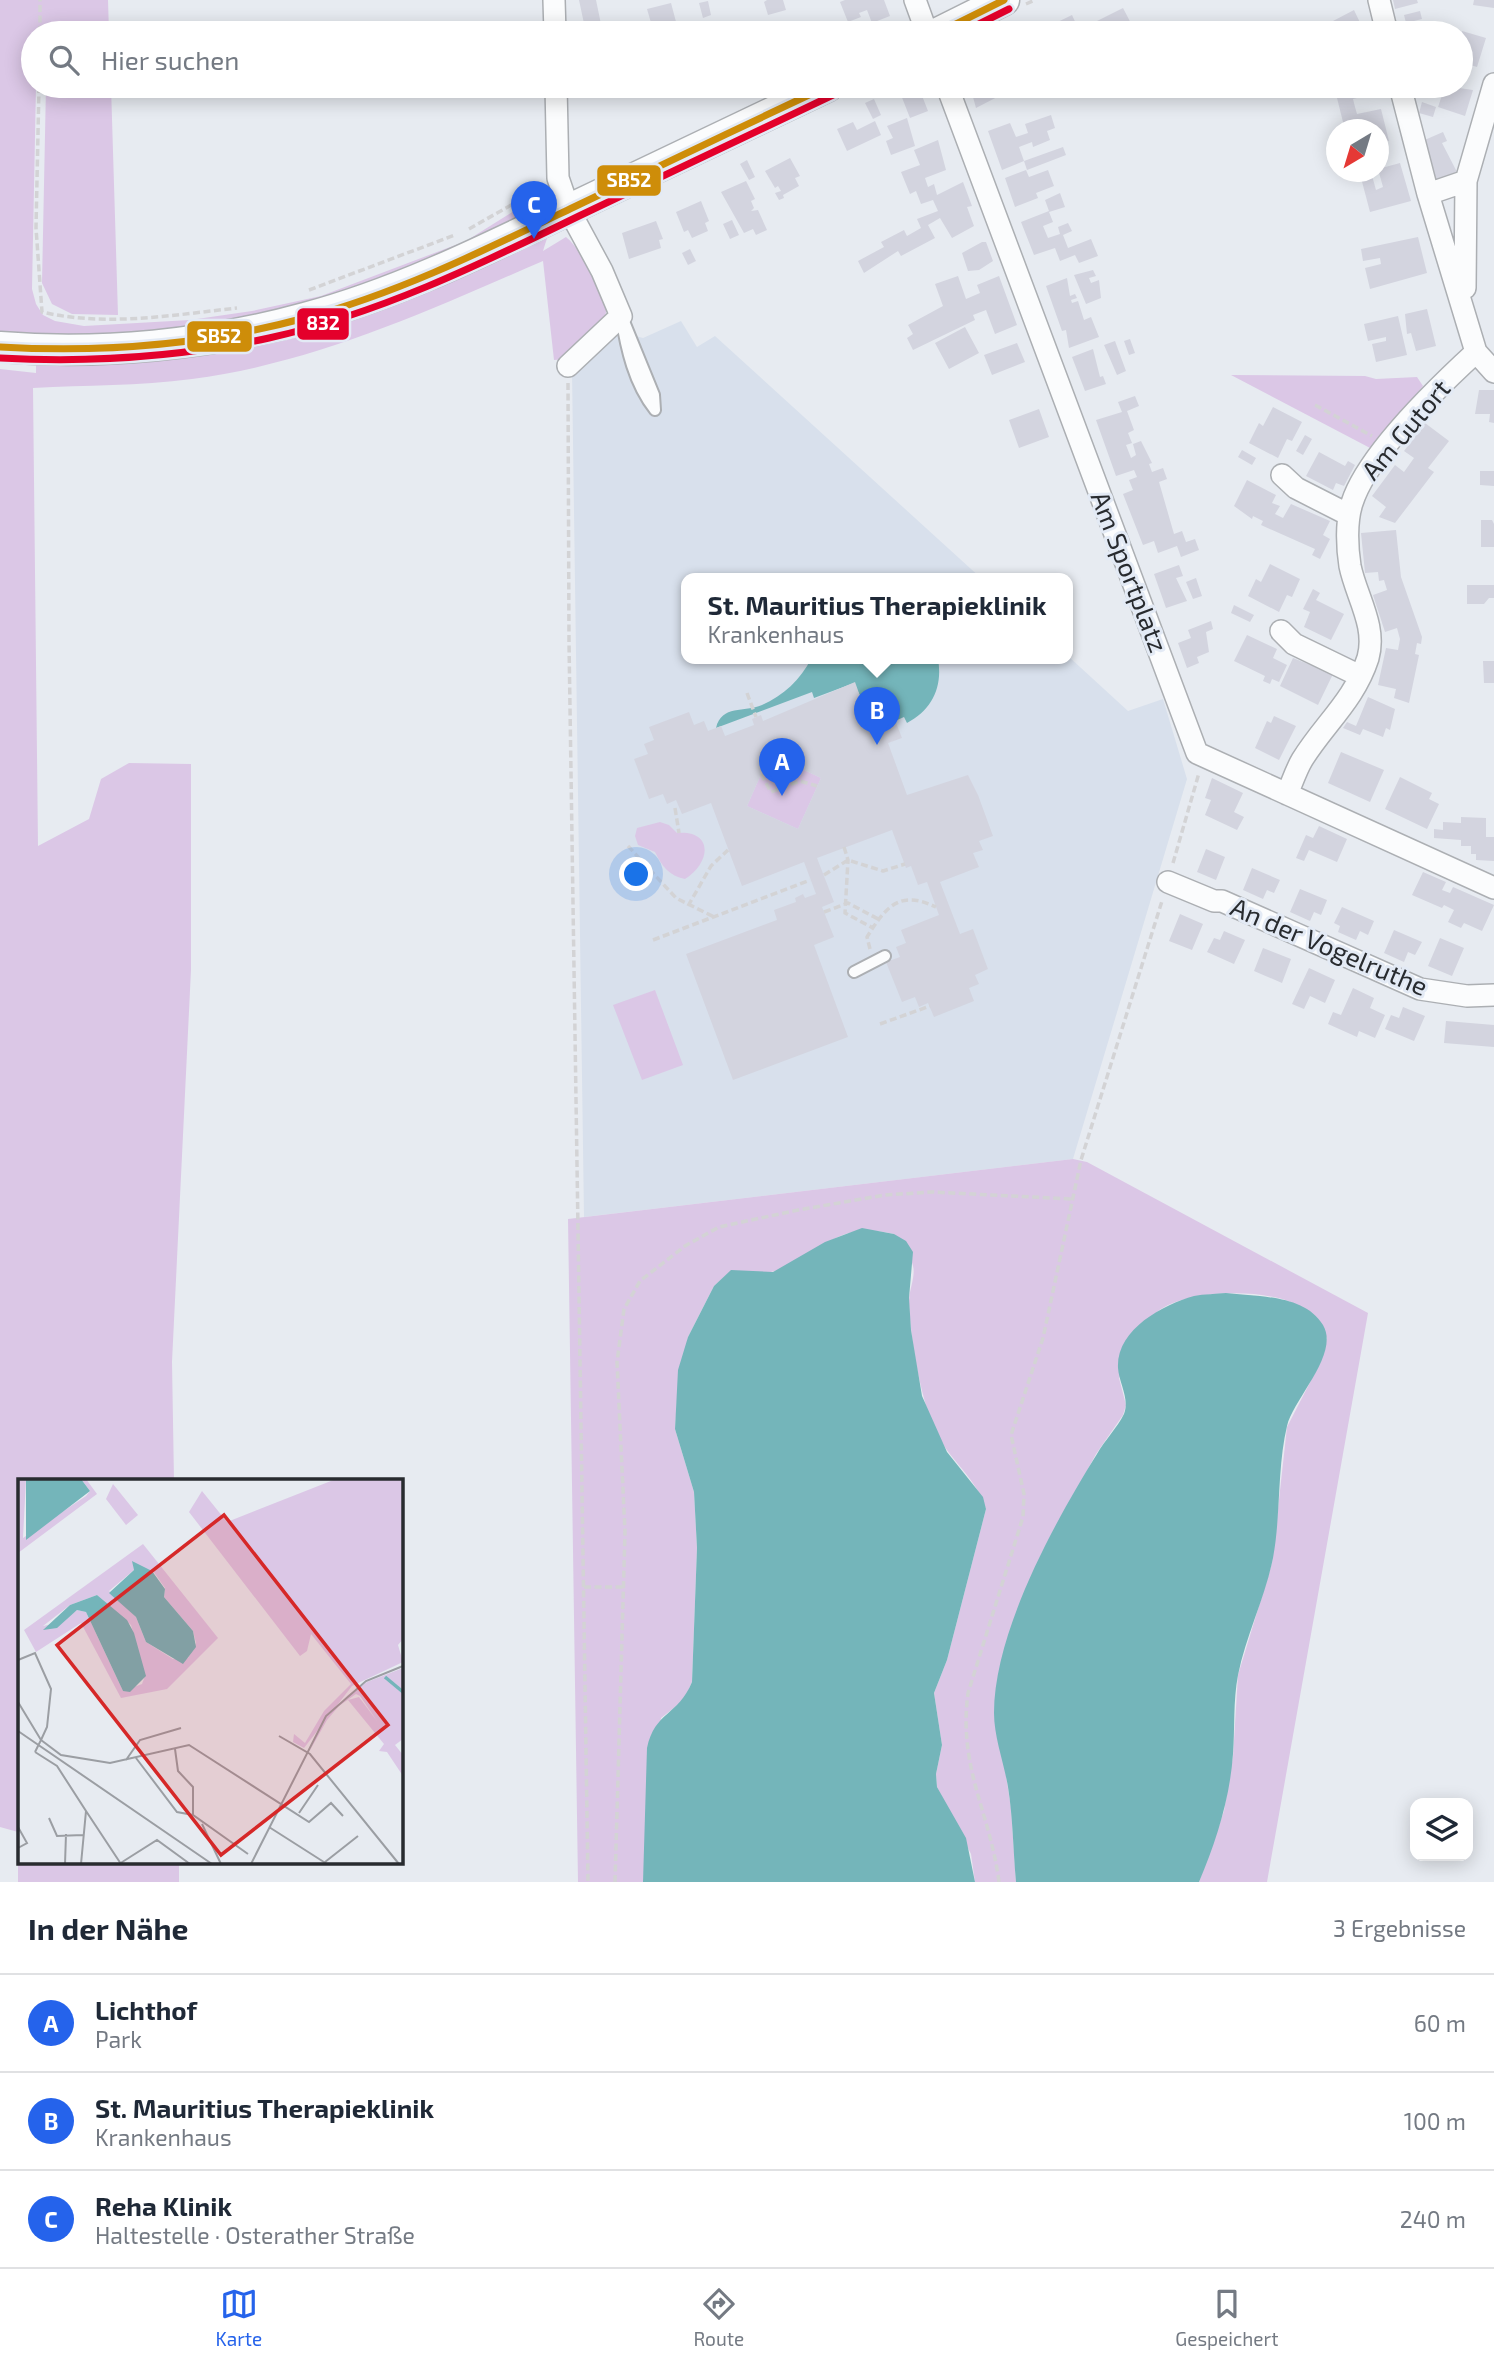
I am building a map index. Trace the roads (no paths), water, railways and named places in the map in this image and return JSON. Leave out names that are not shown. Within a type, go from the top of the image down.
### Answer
[{"type":"main road","points":[[962,21],[1004,0]]},
{"type":"main road","points":[[0,347],[49,351],[169,344],[240,333],[306,318],[399,288],[803,98]]},
{"type":"street","points":[[554,0],[555,21]]},
{"type":"street","points":[[915,0],[923,21]]},
{"type":"street","points":[[1379,0],[1384,21]]},
{"type":"street","points":[[1465,308],[1466,181],[1494,84]]},
{"type":"street","points":[[556,98],[558,178],[569,210],[602,271],[621,316],[568,366]]},
{"type":"street","name":"Am Sportplatz","points":[[951,98],[1196,753],[1287,794]]},
{"type":"street","points":[[1403,98],[1428,194],[1465,308],[1476,352],[1494,372]]},
{"type":"street","points":[[1428,194],[1466,181]]},
{"type":"street","name":"Am Gutort","points":[[1287,794],[1303,759],[1334,720],[1360,676],[1371,643],[1350,563],[1349,515],[1362,481],[1418,409],[1476,352]]},
{"type":"street","points":[[1282,475],[1296,488],[1349,515]]},
{"type":"street","points":[[1281,632],[1294,644],[1360,676]]},
{"type":"street","points":[[1287,794],[1494,888]]},
{"type":"street","name":"An der Vogelruthe","points":[[1168,882],[1214,901],[1222,901],[1420,989],[1467,996],[1494,995]]},
{"type":"lane","points":[[621,316],[654,395],[655,410],[646,398],[625,343],[621,316]]},
{"type":"lane","points":[[854,972],[880,958]]},
{"type":"water","points":[[808,664],[938,664],[939,679],[929,704],[907,723],[904,717],[895,721],[886,698],[873,702],[869,692],[860,696],[854,683],[814,698],[812,692],[716,728],[723,715],[770,701],[784,692]]},
{"type":"water","points":[[862,1228],[894,1234],[906,1241],[913,1252],[909,1298],[911,1330],[922,1396],[947,1452],[983,1497],[986,1509],[947,1660],[934,1693],[942,1745],[936,1774],[937,1787],[966,1838],[975,1882],[643,1882],[647,1748],[655,1727],[680,1701],[692,1682],[697,1548],[694,1492],[675,1429],[678,1370],[688,1337],[714,1286],[731,1270],[773,1272],[825,1242]]},
{"type":"water","points":[[1226,1293],[1279,1299],[1304,1307],[1323,1325],[1327,1337],[1321,1362],[1287,1426],[1273,1558],[1238,1675],[1231,1770],[1211,1851],[1199,1882],[1016,1882],[1010,1799],[994,1713],[1004,1648],[1015,1614],[1029,1579],[1063,1512],[1124,1414],[1125,1397],[1118,1368],[1119,1354],[1125,1342],[1143,1321],[1168,1306],[1194,1296]]},
{"type":"place","name":"Reha Klinik","points":[[534,239]]},
{"type":"place","name":"St. Mauritius Therapieklinik","points":[[877,745]]},
{"type":"place","name":"Lichthof","points":[[782,796]]}]
